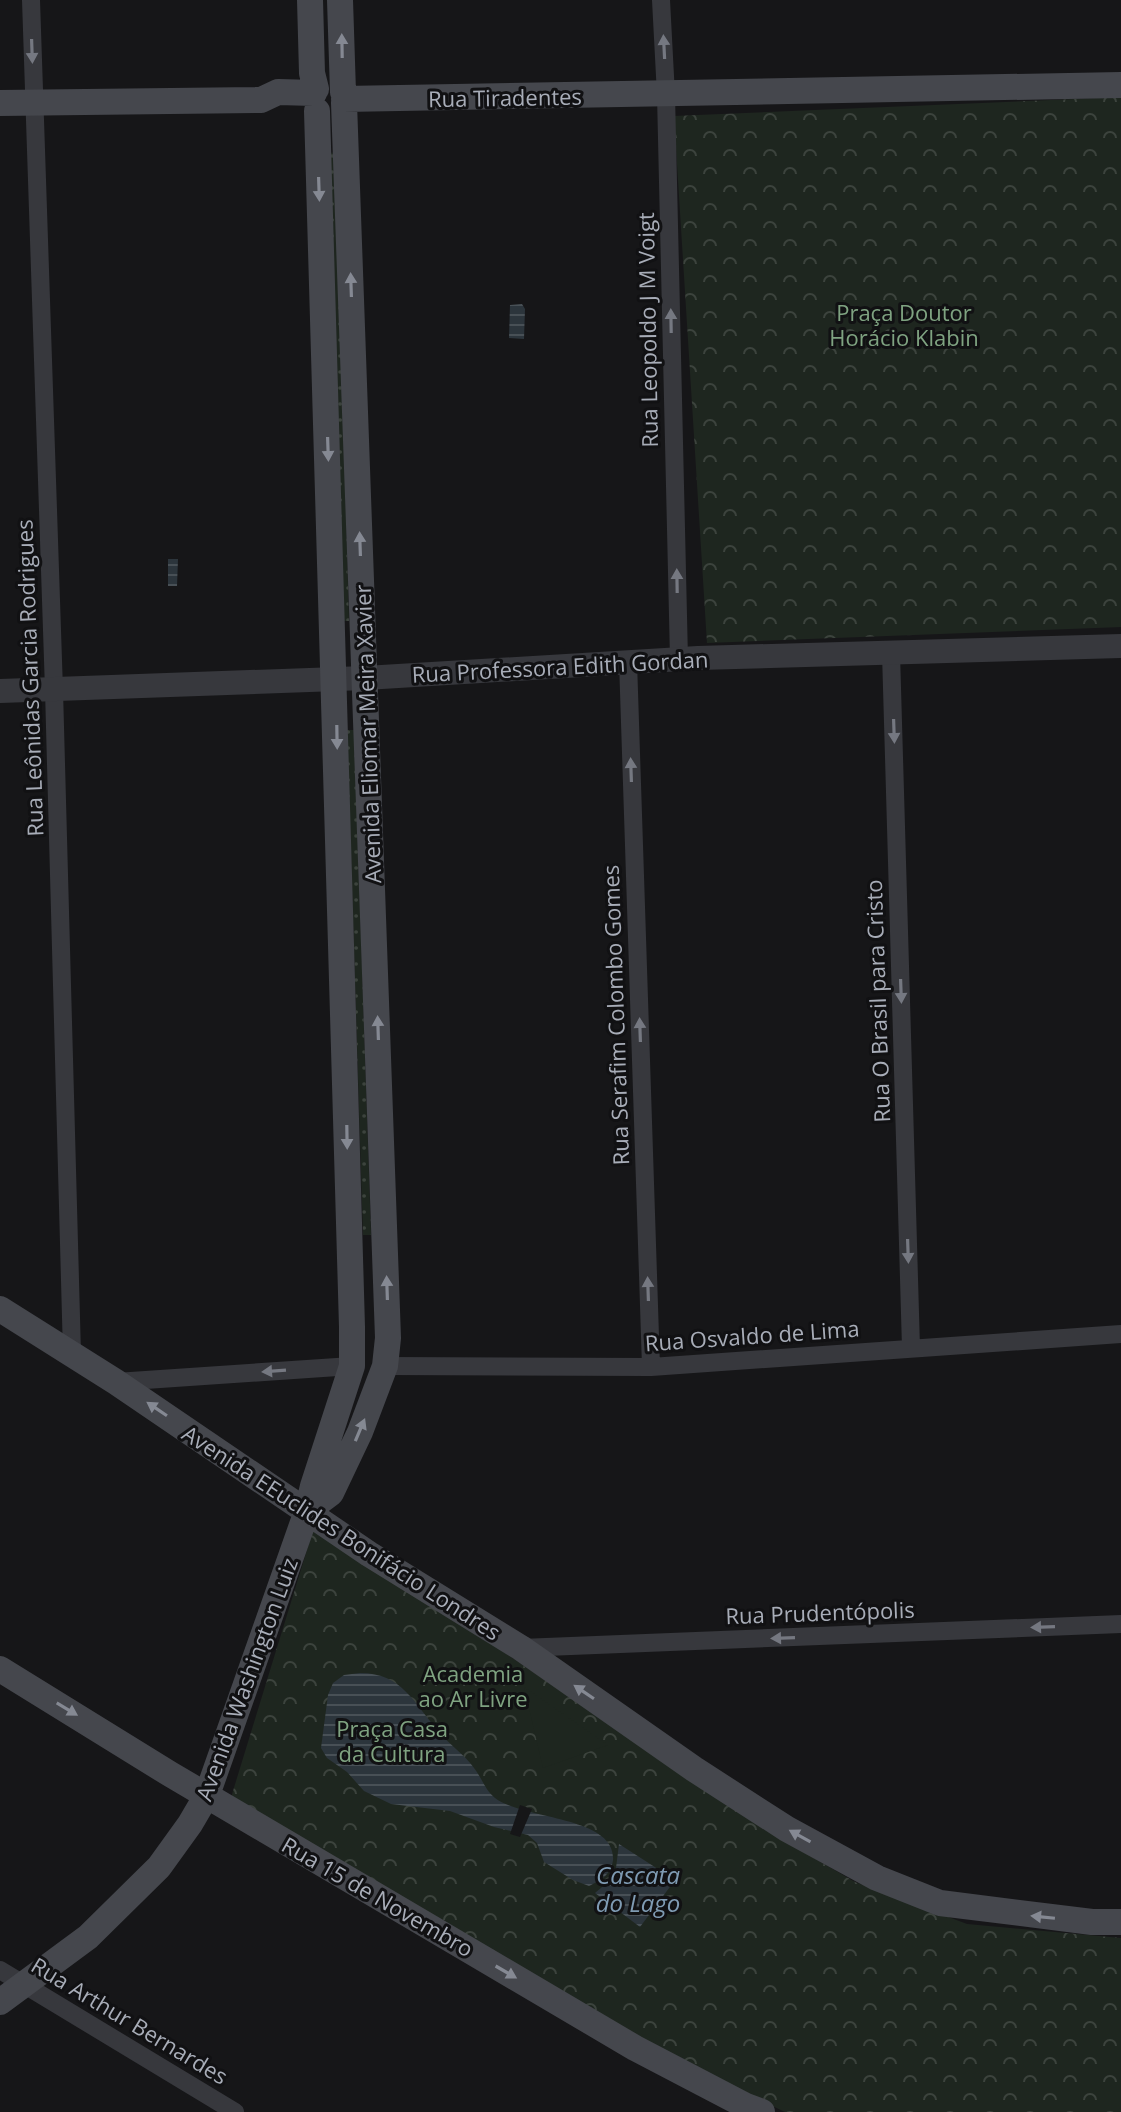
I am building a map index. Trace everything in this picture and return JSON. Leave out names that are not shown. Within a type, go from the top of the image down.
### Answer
[{"type":"main road","name":"Avenida Eliomar Meira Xavier","points":[[310,0],[312,73],[328,99],[365,678],[388,1338],[385,1366]]},
{"type":"main road","name":"Avenida Eliomar Meira Xavier","points":[[340,0],[328,99],[335,679],[352,1366]]},
{"type":"main road","points":[[666,95],[1121,85]]},
{"type":"main road","name":"Rua Tiradentes","points":[[0,103],[261,100],[278,92],[328,99],[666,95]]},
{"type":"main road","name":"Avenida EEuclides Bonifácio Londres","points":[[0,1309],[116,1382],[369,1554],[521,1648],[694,1769],[787,1829],[877,1878],[940,1903],[1048,1918],[1121,1922]]},
{"type":"main road","name":"Avenida Washington Luiz","points":[[0,2002],[88,1937],[159,1867],[207,1795],[307,1511],[352,1366]]},
{"type":"main road","name":"Avenida Washington Luiz","points":[[307,1511],[331,1493],[360,1432],[385,1366]]},
{"type":"main road","name":"Rua 15 de Novembro","points":[[0,1669],[635,2048],[749,2110]]},
{"type":"street","name":"Rua Leônidas Garcia Rodrigues","points":[[31,0],[72,1354]]},
{"type":"street","name":"Rua Leopoldo J M Voigt","points":[[661,0],[666,95],[679,659]]},
{"type":"street","name":"Rua Professora Edith Gordan","points":[[0,691],[365,678],[628,661],[1121,646]]},
{"type":"street","name":"Rua O Brasil para Cristo","points":[[891,653],[911,1348]]},
{"type":"street","name":"Rua Serafim Colombo Gomes","points":[[628,661],[651,1367]]},
{"type":"street","name":"Rua Osvaldo de Lima","points":[[385,1366],[651,1367],[1121,1334]]},
{"type":"street","points":[[116,1382],[352,1366]]},
{"type":"street","name":"Rua Prudentópolis","points":[[521,1648],[1121,1624]]},
{"type":"street","name":"Rua Arthur Bernardes","points":[[0,1970],[235,2112]]},
{"type":"green space","name":"Praça Doutor Horácio Klabin","points":[[1121,97],[1121,627],[707,643],[674,116]]},
{"type":"green space","points":[[336,152],[349,621],[344,621],[330,153]]},
{"type":"green space","points":[[347,730],[354,730],[371,1235],[363,1235]]},
{"type":"green space","name":"Praça Casa da Cultura","points":[[315,1524],[764,1829],[855,1882],[967,1924],[1121,1938],[1121,2112],[785,2112],[662,2053],[229,1804]]},
{"type":"green space","points":[[524,1687],[608,1745],[543,1768]]},
{"type":"water","points":[[522,304],[525,309],[524,339],[509,338],[510,305]]},
{"type":"water","points":[[168,559],[178,559],[177,586],[168,586]]},
{"type":"water","points":[[360,1673],[387,1678],[406,1692],[470,1763],[495,1798],[600,1835],[610,1846],[613,1860],[608,1873],[589,1886],[544,1862],[537,1843],[528,1835],[450,1811],[391,1804],[364,1791],[347,1772],[327,1758],[321,1748],[328,1695],[333,1683],[344,1675]]},
{"type":"water","name":"Cascata do Lago","points":[[619,1844],[675,1880],[640,1927],[595,1893],[615,1876]]},
{"type":"pier","points":[[520,1805],[532,1809],[520,1837],[510,1834]]},
{"type":"park label","name":"Academia ao Ar Livre","points":[[473,1686]]}]
